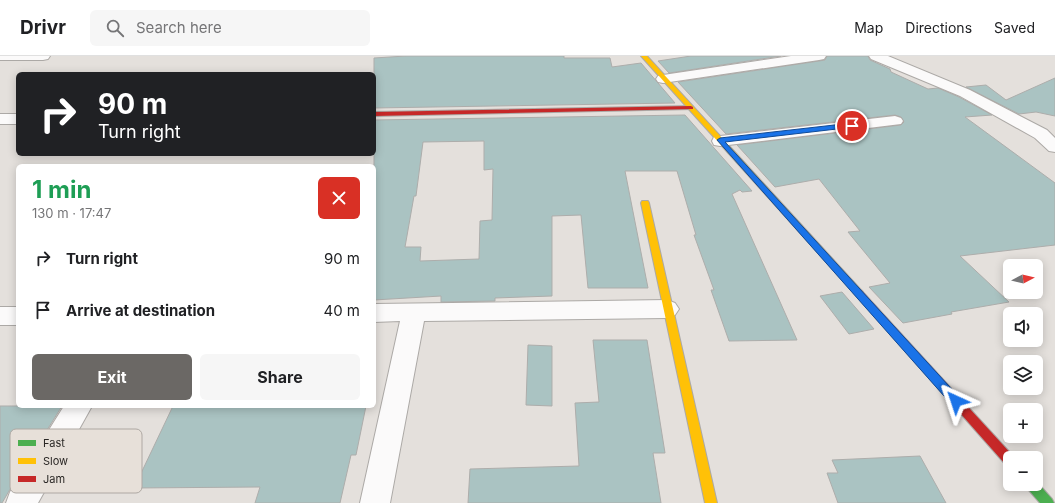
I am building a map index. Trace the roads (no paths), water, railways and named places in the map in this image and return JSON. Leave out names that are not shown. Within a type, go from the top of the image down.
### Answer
[{"type":"street","points":[[0,56],[42,56]]},
{"type":"street","points":[[644,56],[663,79],[691,108],[1003,453]]},
{"type":"street","points":[[663,79],[819,56]]},
{"type":"street","points":[[876,56],[965,93],[1041,134],[1055,147]]},
{"type":"street","points":[[376,114],[691,108]]},
{"type":"street","points":[[0,119],[16,119]]},
{"type":"street","points":[[720,140],[896,120]]},
{"type":"street","points":[[645,204],[711,503]]},
{"type":"street","points":[[376,313],[667,309]]},
{"type":"street","points":[[375,503],[414,312]]},
{"type":"street","points":[[0,316],[16,316]]},
{"type":"street","points":[[65,429],[78,408]]},
{"type":"street","points":[[1037,491],[1048,503]]},
{"type":"street","points":[[21,503],[27,493]]}]
